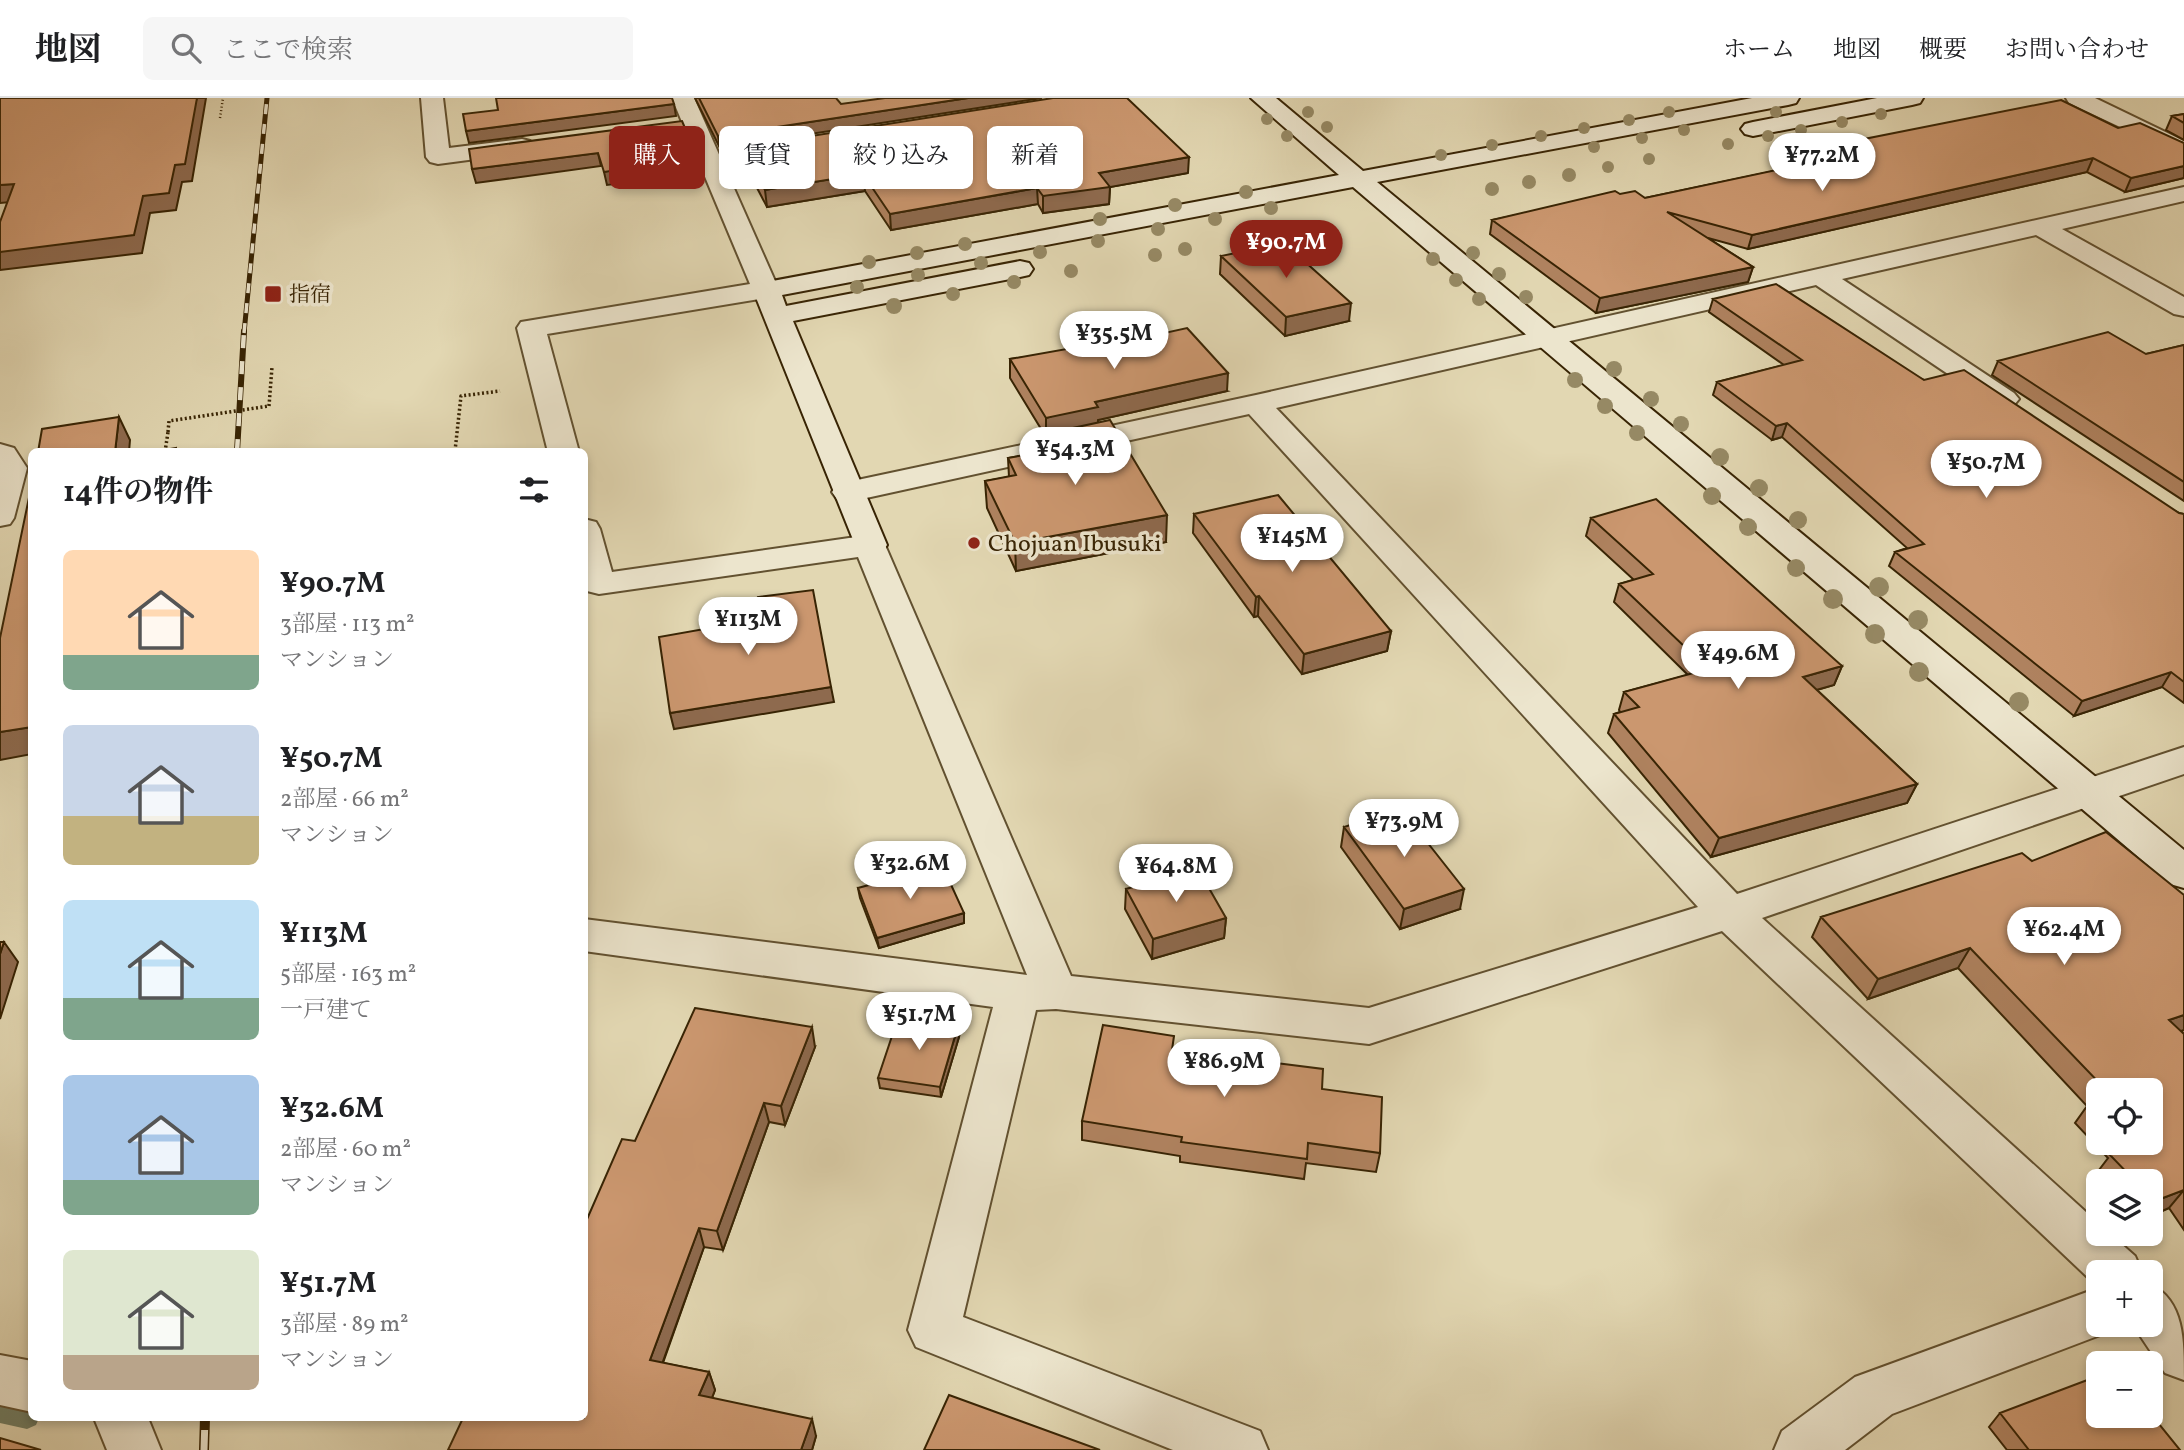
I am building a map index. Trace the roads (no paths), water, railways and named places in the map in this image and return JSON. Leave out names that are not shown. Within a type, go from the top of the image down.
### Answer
[{"type":"street","points":[[432,98],[438,158],[546,143]]},
{"type":"street","points":[[683,98],[772,303],[870,545],[1037,993],[934,1330],[1241,1450]]},
{"type":"street","points":[[1262,98],[2184,873]]},
{"type":"street","points":[[772,303],[1358,179],[1788,98]]},
{"type":"street","points":[[1722,135],[1912,98]]},
{"type":"street","points":[[2077,98],[2184,149]]},
{"type":"street","points":[[674,126],[694,123]]},
{"type":"street","points":[[711,159],[719,158]]},
{"type":"street","points":[[848,492],[1256,404],[2184,194]]},
{"type":"street","points":[[1355,205],[1410,195]]},
{"type":"street","points":[[2038,226],[2184,308]]},
{"type":"street","points":[[563,448],[531,328],[772,303],[1039,266]]},
{"type":"street","points":[[1821,277],[2025,413]]},
{"type":"street","points":[[1256,404],[1729,913],[2104,1260]]},
{"type":"street","points":[[588,558],[592,587],[870,545]]},
{"type":"street","points":[[588,936],[1037,993],[1368,1026],[1729,913],[2184,760]]},
{"type":"street","points":[[1801,1450],[1874,1395],[2086,1316]]},
{"type":"street","points":[[2163,1325],[2184,1355]]},
{"type":"street","points":[[0,1380],[28,1386]]},
{"type":"street","points":[[122,1421],[134,1450]]},
{"type":"lane","points":[[0,452],[5,454],[14,468],[0,518]]},
{"type":"waterway","points":[[0,1411],[27,1417]]},
{"type":"railway","points":[[244,333],[267,98]]},
{"type":"railway","points":[[237,448],[244,331]]},
{"type":"railway","points":[[204,1450],[205,1421]]},
{"type":"place","name":"指宿","points":[[273,294]]},
{"type":"place","name":"Chojuan Ibusuki","points":[[974,543]]}]
